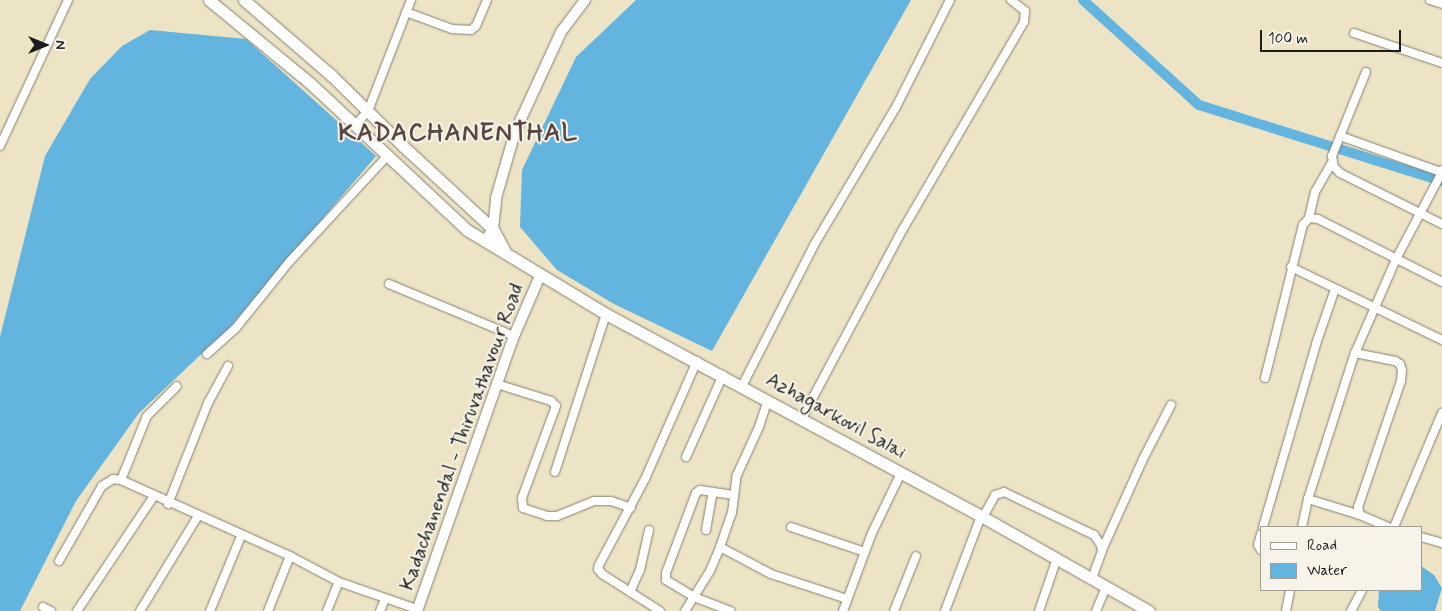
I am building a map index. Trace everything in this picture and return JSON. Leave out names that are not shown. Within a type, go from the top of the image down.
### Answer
[{"type":"main road","name":"Azhagarkovil Salai","points":[[209,0],[310,83],[467,230],[540,276],[606,314],[697,360],[1057,558],[1149,611]]},
{"type":"main road","name":"Azhagarkovil Salai","points":[[244,0],[331,75],[493,229],[506,254]]},
{"type":"main road","points":[[485,241],[493,229],[496,198],[515,132],[561,32],[585,0]]},
{"type":"main road","name":"Kadachanendal - Thiruvathavour Road","points":[[417,610],[514,336],[540,276]]},
{"type":"street","points":[[0,146],[68,0]]},
{"type":"street","points":[[355,125],[368,112],[411,0]]},
{"type":"street","points":[[406,12],[452,29],[471,30],[476,26],[487,0]]},
{"type":"street","points":[[742,386],[814,245],[896,104],[950,0]]},
{"type":"street","points":[[802,418],[903,229],[1024,22],[1025,11],[1011,0]]},
{"type":"street","points":[[1430,0],[1442,4]]},
{"type":"street","points":[[1354,33],[1442,63]]},
{"type":"street","points":[[1265,378],[1303,224],[1309,218],[1315,192],[1332,159],[1366,72]]},
{"type":"street","points":[[1302,526],[1308,499],[1355,352],[1396,259],[1441,172],[1339,139]]},
{"type":"street","points":[[207,354],[236,328],[289,262],[387,156]]},
{"type":"street","points":[[1332,159],[1340,173],[1442,224]]},
{"type":"street","points":[[1309,218],[1318,218],[1442,282]]},
{"type":"street","points":[[1291,267],[1442,340]]},
{"type":"street","points":[[389,284],[514,336]]},
{"type":"street","points":[[1263,526],[1316,344],[1335,289]]},
{"type":"street","points":[[555,472],[606,314]]},
{"type":"street","points":[[1355,352],[1395,361],[1400,364],[1402,370],[1401,381],[1359,502],[1360,515]]},
{"type":"street","points":[[660,611],[602,574],[598,569],[600,560],[631,508],[697,360]]},
{"type":"street","points":[[168,504],[208,403],[228,366]]},
{"type":"street","points":[[686,457],[723,375]]},
{"type":"street","points":[[497,384],[551,401],[556,406],[522,498],[523,508],[540,514],[557,516],[594,501],[611,501],[631,508]]},
{"type":"street","points":[[121,480],[147,416],[177,386]]},
{"type":"street","points":[[685,611],[710,571],[720,547],[732,513],[737,475],[768,400]]},
{"type":"street","points":[[1092,578],[1102,550],[1142,459],[1171,405]]},
{"type":"street","points":[[1394,526],[1442,413]]},
{"type":"street","points":[[843,611],[865,552],[901,472]]},
{"type":"street","points":[[59,561],[102,486],[113,480],[121,480],[168,504],[290,556],[339,582],[417,610]]},
{"type":"street","points":[[730,611],[669,583],[666,577],[696,493],[700,490],[734,495]]},
{"type":"street","points":[[706,530],[713,492]]},
{"type":"street","points":[[945,611],[982,517],[995,495],[1004,492],[1094,535],[1099,540],[1102,550]]},
{"type":"street","points":[[77,611],[154,496]]},
{"type":"street","points":[[1308,499],[1360,515],[1386,526]]},
{"type":"street","points":[[140,611],[198,516]]},
{"type":"street","points":[[791,527],[865,552]]},
{"type":"street","points":[[630,592],[640,570],[649,530]]},
{"type":"street","points":[[210,611],[241,536]]},
{"type":"street","points":[[1422,537],[1442,543]]},
{"type":"street","points":[[720,547],[771,574],[847,599]]},
{"type":"street","points":[[268,611],[290,556]]},
{"type":"street","points":[[894,611],[916,556]]},
{"type":"street","points":[[1039,611],[1057,558]]},
{"type":"street","points":[[327,611],[339,582]]},
{"type":"street","points":[[1096,611],[1106,587]]},
{"type":"street","points":[[1286,611],[1290,591]]},
{"type":"street","points":[[1351,611],[1361,591]]},
{"type":"street","points":[[380,611],[384,599]]},
{"type":"street","points":[[43,606],[50,611]]},
{"type":"water","points":[[636,0],[911,0],[712,351],[614,304],[557,270],[520,227],[522,170],[576,57]]},
{"type":"water","points":[[150,30],[246,39],[376,156],[230,327],[139,413],[76,501],[20,611],[0,611],[0,337],[45,156],[90,79],[122,46]]},
{"type":"water","points":[[1422,567],[1434,575],[1442,588],[1435,611],[1381,611],[1378,607],[1379,591],[1422,591]]},
{"type":"waterway","points":[[1083,0],[1199,105],[1442,181]]},
{"type":"district","name":"KADACHANENTHAL","points":[[458,134]]}]
